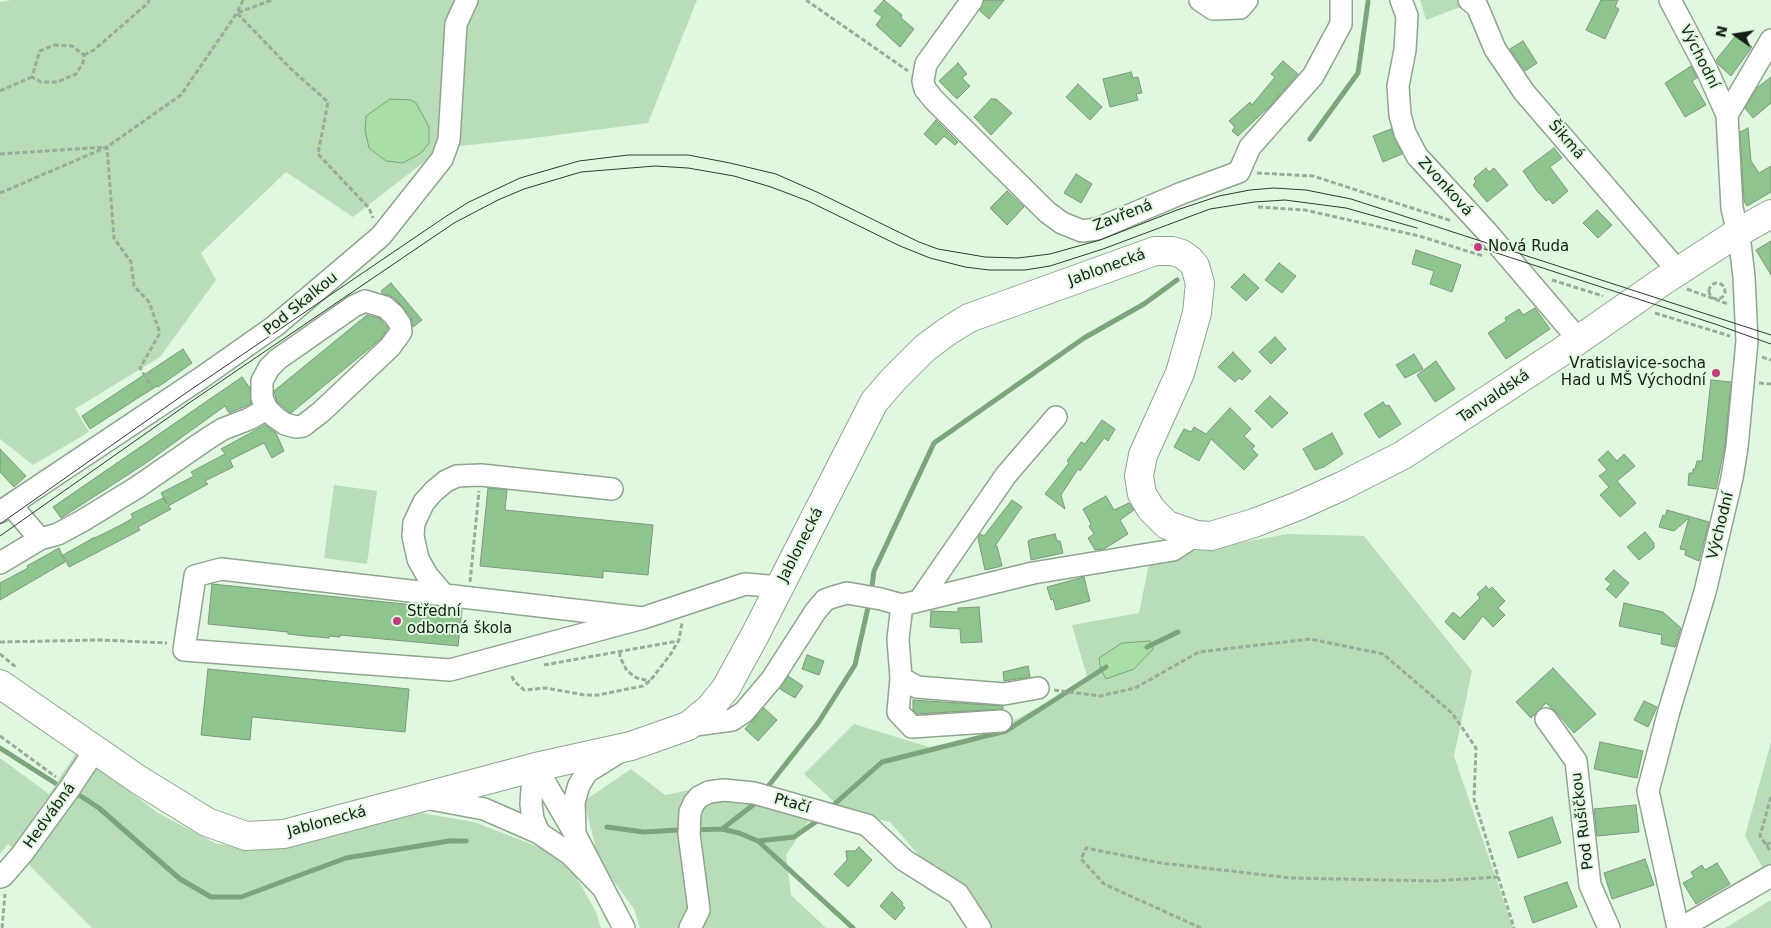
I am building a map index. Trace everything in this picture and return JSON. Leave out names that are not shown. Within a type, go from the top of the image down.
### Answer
[{"type":"main road","name":"Tanvaldská","points":[[1196,535],[1216,535],[1271,517],[1370,473],[1420,444],[1579,340],[1628,304],[1680,279],[1737,233],[1771,214]]},
{"type":"main road","name":"Jablonecká","points":[[0,684],[140,780],[207,822],[246,836],[284,834],[536,767],[631,746],[688,726],[710,708],[726,688],[780,587],[874,402],[893,380],[925,348],[969,318],[1155,251],[1172,251],[1182,254],[1190,260],[1195,266],[1200,283],[1200,296],[1191,337],[1180,372],[1143,455],[1139,476],[1142,494],[1167,525],[1196,535]]},
{"type":"street","name":"Pod Skalkou","points":[[6,509],[276,326],[381,236],[442,159],[449,140],[456,24],[467,0]]},
{"type":"street","points":[[923,81],[926,64],[972,0]]},
{"type":"street","points":[[1200,0],[1213,8],[1240,8],[1247,0]]},
{"type":"street","points":[[1239,172],[1250,148],[1313,76],[1341,24],[1341,0]]},
{"type":"street","name":"Zvonková","points":[[1401,0],[1407,16],[1405,50],[1398,86],[1400,115],[1405,133],[1417,156],[1486,232],[1579,340]]},
{"type":"street","name":"Šikmá","points":[[1469,0],[1477,6],[1495,49],[1524,92],[1680,279]]},
{"type":"street","name":"Východní","points":[[1670,0],[1707,70],[1727,115],[1732,208],[1744,277],[1747,342],[1737,447],[1732,478],[1705,592],[1669,711],[1648,792],[1680,928]]},
{"type":"street","name":"Východní","points":[[1727,115],[1771,40]]},
{"type":"street","name":"Zavřená","points":[[923,81],[925,89],[934,100],[1047,212],[1062,223],[1082,231],[1097,229],[1182,192],[1239,172]]},
{"type":"street","points":[[365,301],[385,307],[394,315],[400,324],[401,332],[390,347],[304,426],[296,427],[285,424],[267,409],[262,398],[262,382],[269,368],[278,359],[354,306],[365,301]]},
{"type":"street","points":[[0,563],[40,539],[58,534],[82,522],[223,429],[249,419],[267,409]]},
{"type":"street","points":[[1001,722],[912,727],[898,712],[901,678],[898,639],[911,603],[1006,475],[1056,417]]},
{"type":"street","points":[[444,595],[427,575],[418,559],[413,536],[414,523],[424,502],[446,481],[457,476],[481,475],[612,489]]},
{"type":"street","points":[[6,509],[40,539]]},
{"type":"street","name":"Jablonecká","points":[[688,726],[732,720],[744,712],[772,679],[815,612],[825,600],[847,594],[911,603],[1033,573],[1173,550],[1196,535]]},
{"type":"street","points":[[643,618],[221,568],[195,576],[184,650],[450,670],[643,618],[745,584],[780,587]]},
{"type":"street","points":[[901,678],[917,687],[1004,694],[1038,688]]},
{"type":"street","name":"Pod Rušičkou","points":[[1546,719],[1576,761],[1590,885],[1609,928]]},
{"type":"street","points":[[575,834],[574,802],[579,784],[586,772],[631,746]]},
{"type":"street","name":"Hedvábná","points":[[2,886],[3,876],[22,854],[95,750]]},
{"type":"street","points":[[536,767],[531,804],[533,819],[539,833]]},
{"type":"street","points":[[536,767],[575,834],[624,928]]},
{"type":"street","name":"Ptačí","points":[[690,928],[699,910],[689,834],[690,812],[699,796],[709,792],[724,790],[754,793],[867,825],[904,860],[958,894],[980,928]]},
{"type":"street","points":[[420,797],[484,809],[539,833],[570,854],[602,887]]},
{"type":"street","points":[[1680,928],[1771,876]]},
{"type":"path","points":[[84,55],[94,50],[148,3],[149,0]]},
{"type":"path","points":[[0,193],[107,147],[182,95],[237,13],[243,0]]},
{"type":"path","points":[[237,13],[272,0]]},
{"type":"path","points":[[806,0],[923,81]]},
{"type":"path","points":[[237,13],[290,68],[328,102],[318,154],[369,208],[381,236]]},
{"type":"path","points":[[0,91],[32,77],[40,51],[54,45],[72,46],[84,55]]},
{"type":"path","points":[[32,77],[41,82],[57,82],[76,74],[83,63],[84,55]]},
{"type":"path","points":[[0,154],[107,147]]},
{"type":"path","points":[[107,147],[114,238],[131,262],[134,286],[148,302],[160,333],[140,368],[162,404]]},
{"type":"path","points":[[1239,172],[1313,176],[1486,232]]},
{"type":"path","points":[[1258,207],[1305,210],[1419,236],[1491,258]]},
{"type":"path","points":[[1515,267],[1747,342]]},
{"type":"path","points":[[1680,279],[1714,299],[1745,311]]},
{"type":"path","points":[[1713,284],[1718,284],[1723,287],[1724,292],[1722,297],[1714,299],[1710,295],[1709,289],[1713,284]]},
{"type":"path","points":[[468,598],[481,475]]},
{"type":"path","points":[[518,672],[512,676],[514,681],[524,690],[546,688],[585,695],[598,695],[643,686],[650,681],[679,640],[684,604]]},
{"type":"path","points":[[1038,688],[1100,696],[1135,688],[1198,652],[1310,639],[1383,654],[1452,713],[1476,748],[1474,799],[1514,928]]},
{"type":"path","points":[[0,642],[101,640],[185,644]]},
{"type":"path","points":[[539,666],[679,640]]},
{"type":"path","points":[[620,652],[627,671],[637,678],[650,681]]},
{"type":"path","points":[[0,736],[70,788]]},
{"type":"path","points":[[1771,797],[1760,836],[1771,852]]},
{"type":"path","points":[[1766,845],[1771,842]]},
{"type":"path","points":[[1202,928],[1104,884],[1082,860],[1086,848],[1161,863],[1291,878],[1434,881],[1498,877]]},
{"type":"path","points":[[2,886],[2,928]]},
{"type":"shaded area","points":[[11,0],[697,0],[648,123],[442,148],[353,217],[286,172],[201,253],[216,280],[160,357],[75,409],[89,432],[33,465],[0,439],[0,2]]},
{"type":"shaded area","points":[[1420,0],[1479,0],[1426,20]]},
{"type":"shaded area","points":[[390,99],[411,100],[416,103],[429,127],[429,143],[421,153],[403,163],[386,161],[369,148],[365,130],[366,116]]},
{"type":"shaded area","points":[[334,485],[377,491],[367,564],[324,558]]},
{"type":"shaded area","points":[[1288,534],[1364,536],[1472,671],[1454,756],[1513,928],[982,928],[890,822],[845,812],[804,774],[854,724],[929,747],[987,739],[1013,721],[1088,680],[1072,625],[1139,613],[1150,559]]},
{"type":"shaded area","points":[[1150,641],[1153,649],[1134,669],[1106,679],[1101,670],[1099,658],[1122,643]]},
{"type":"shaded area","points":[[1771,742],[1771,869],[1765,872],[1745,836]]},
{"type":"shaded area","points":[[77,752],[158,813],[217,844],[267,850],[421,813],[474,822],[539,847],[573,871],[596,912],[601,928],[92,928],[8,844],[0,854],[0,758],[49,794]]},
{"type":"shaded area","points":[[631,769],[665,795],[740,780],[813,815],[786,855],[791,895],[826,928],[640,928],[634,909],[599,861],[584,801]]},
{"type":"shaded area","points":[[1771,900],[1771,928],[1725,928]]},
{"type":"building","points":[[884,0],[902,15],[901,18],[914,29],[900,47],[876,25],[882,17],[874,11]]},
{"type":"building","points":[[984,0],[1004,0],[989,19],[980,11]]},
{"type":"building","points":[[1601,0],[1618,0],[1615,7],[1619,9],[1605,39],[1586,30]]},
{"type":"building","points":[[1737,34],[1752,47],[1731,76],[1716,60]]},
{"type":"building","points":[[1523,41],[1537,63],[1525,71],[1510,49]]},
{"type":"building","points":[[1283,61],[1298,74],[1271,105],[1238,136],[1232,131],[1235,127],[1229,121],[1250,102],[1252,105],[1275,77],[1271,74]]},
{"type":"building","points":[[958,63],[967,74],[962,78],[970,86],[957,99],[939,81]]},
{"type":"building","points":[[1691,66],[1697,78],[1692,81],[1706,105],[1685,117],[1665,83]]},
{"type":"building","points":[[1131,72],[1133,78],[1138,77],[1142,93],[1136,94],[1138,100],[1110,107],[1103,79]]},
{"type":"building","points":[[1771,77],[1771,103],[1753,118],[1745,108],[1758,87]]},
{"type":"building","points":[[1078,84],[1102,107],[1090,120],[1066,97]]},
{"type":"building","points":[[991,99],[996,99],[1012,113],[991,135],[974,117]]},
{"type":"building","points":[[936,120],[958,142],[955,145],[944,136],[936,145],[924,134]]},
{"type":"building","points":[[1748,128],[1751,161],[1759,173],[1771,166],[1771,192],[1747,206],[1744,201],[1740,132]]},
{"type":"building","points":[[1391,129],[1402,154],[1383,162],[1373,136]]},
{"type":"building","points":[[1554,148],[1562,158],[1550,167],[1568,191],[1553,204],[1549,199],[1546,201],[1523,171]]},
{"type":"building","points":[[1486,168],[1489,172],[1494,168],[1508,185],[1487,202],[1473,185],[1476,182],[1474,178]]},
{"type":"building","points":[[1076,174],[1092,184],[1081,203],[1064,193]]},
{"type":"building","points":[[1007,191],[1024,207],[1007,225],[990,208]]},
{"type":"building","points":[[1597,210],[1612,225],[1598,238],[1583,223]]},
{"type":"building","points":[[1771,241],[1771,275],[1756,250]]},
{"type":"building","points":[[1416,250],[1461,265],[1452,292],[1430,284],[1434,271],[1412,264]]},
{"type":"building","points":[[1279,263],[1296,276],[1282,293],[1265,280]]},
{"type":"building","points":[[1244,274],[1259,288],[1246,301],[1231,287]]},
{"type":"building","points":[[391,283],[422,320],[413,327],[411,317],[402,306],[393,297],[381,291]]},
{"type":"building","points":[[1535,308],[1550,329],[1506,359],[1488,333],[1506,321],[1505,318],[1519,309],[1523,315]]},
{"type":"building","points":[[367,315],[379,318],[388,328],[381,339],[291,413],[277,402],[274,391]]},
{"type":"building","points":[[1275,337],[1286,349],[1271,364],[1259,352]]},
{"type":"building","points":[[183,349],[192,363],[158,387],[90,429],[82,416]]},
{"type":"building","points":[[1233,352],[1251,371],[1242,380],[1239,378],[1235,382],[1218,367]]},
{"type":"building","points":[[1414,354],[1423,369],[1405,378],[1396,365]]},
{"type":"building","points":[[1436,361],[1455,389],[1435,402],[1417,375]]},
{"type":"building","points":[[242,377],[250,388],[251,404],[229,413],[225,406],[146,463],[61,518],[53,507]]},
{"type":"building","points":[[1711,380],[1731,382],[1725,445],[1716,489],[1688,485],[1689,473],[1693,473],[1697,461],[1702,461]]},
{"type":"building","points":[[1270,396],[1288,413],[1272,428],[1255,411]]},
{"type":"building","points":[[1383,402],[1386,406],[1389,405],[1401,424],[1379,438],[1364,414]]},
{"type":"building","points":[[1230,408],[1251,429],[1244,436],[1255,446],[1252,449],[1258,455],[1244,470],[1211,439],[1199,461],[1174,447],[1184,429],[1191,432],[1194,427],[1206,434]]},
{"type":"building","points":[[1102,420],[1115,429],[1108,441],[1104,438],[1080,471],[1078,469],[1061,495],[1065,509],[1045,494],[1069,463],[1067,461],[1081,442],[1085,444]]},
{"type":"building","points":[[265,425],[276,433],[284,451],[272,458],[264,443],[230,460],[233,467],[205,481],[208,484],[168,506],[171,509],[138,527],[140,530],[69,567],[63,555],[121,525],[133,518],[131,514],[163,498],[167,504],[161,493],[194,476],[191,472],[225,454],[221,449]]},
{"type":"building","points":[[1332,433],[1343,454],[1324,467],[1315,470],[1303,449]]},
{"type":"building","points":[[0,449],[26,476],[14,487],[0,472]]},
{"type":"building","points":[[1608,451],[1617,461],[1624,454],[1635,466],[1617,481],[1636,503],[1620,517],[1600,495],[1609,487],[1599,476],[1607,470],[1598,460]]},
{"type":"building","points":[[488,488],[507,490],[505,510],[653,525],[648,575],[603,571],[603,578],[480,566]]},
{"type":"building","points":[[1106,496],[1114,510],[1129,503],[1134,510],[1120,520],[1128,534],[1104,549],[1095,550],[1088,538],[1094,534],[1083,509]]},
{"type":"building","points":[[1012,500],[1022,507],[995,546],[997,546],[1002,566],[985,570],[978,538],[980,534],[984,536]]},
{"type":"building","points":[[1667,510],[1709,522],[1699,561],[1685,555],[1686,550],[1680,549],[1689,518],[1674,531],[1659,527]]},
{"type":"building","points":[[1645,532],[1654,543],[1654,548],[1639,560],[1627,547]]},
{"type":"building","points":[[1055,534],[1057,541],[1060,541],[1063,553],[1031,560],[1028,541]]},
{"type":"building","points":[[59,548],[65,562],[0,600],[0,583]]},
{"type":"building","points":[[1614,570],[1629,583],[1616,598],[1606,589],[1611,584],[1605,579]]},
{"type":"building","points":[[1084,577],[1090,601],[1056,610],[1047,587]]},
{"type":"building","points":[[212,584],[462,610],[458,646],[340,635],[340,637],[329,636],[329,638],[306,636],[288,634],[288,632],[208,624]]},
{"type":"building","points":[[1486,586],[1489,590],[1492,587],[1505,601],[1498,608],[1505,615],[1493,627],[1483,616],[1464,640],[1445,622],[1453,612],[1460,618],[1480,598],[1477,594]]},
{"type":"building","points":[[1624,603],[1663,612],[1681,628],[1675,647],[1661,644],[1662,635],[1619,626]]},
{"type":"building","points":[[979,607],[982,642],[961,643],[960,629],[930,627],[931,611],[958,612],[958,608]]},
{"type":"building","points":[[807,655],[824,661],[819,675],[802,669]]},
{"type":"building","points":[[1028,666],[1030,677],[1004,681],[1003,672]]},
{"type":"building","points":[[1553,668],[1596,714],[1574,733],[1546,703],[1531,718],[1516,702]]},
{"type":"building","points":[[208,669],[409,689],[405,732],[252,717],[250,740],[201,735]]},
{"type":"building","points":[[788,676],[803,686],[795,698],[780,689]]},
{"type":"building","points":[[913,700],[1003,706],[1003,709],[917,714],[913,710]]},
{"type":"building","points":[[1644,701],[1657,707],[1648,727],[1634,720]]},
{"type":"building","points":[[764,708],[777,720],[758,741],[745,729]]},
{"type":"building","points":[[1600,742],[1643,751],[1637,778],[1594,769]]},
{"type":"building","points":[[1636,805],[1639,832],[1597,836],[1594,809]]},
{"type":"building","points":[[1552,817],[1561,843],[1518,858],[1509,832]]},
{"type":"building","points":[[859,847],[872,860],[848,887],[834,874],[847,860],[846,851],[855,851]]},
{"type":"building","points":[[1645,859],[1654,885],[1612,899],[1604,873]]},
{"type":"building","points":[[1717,863],[1730,884],[1696,904],[1683,883],[1694,877],[1691,872],[1702,865],[1705,870]]},
{"type":"building","points":[[1567,882],[1577,907],[1533,923],[1524,897]]},
{"type":"building","points":[[892,892],[903,903],[902,905],[905,908],[895,920],[880,906]]},
{"type":"waterway","points":[[1310,139],[1358,73],[1368,2]]},
{"type":"waterway","points":[[872,586],[874,571],[934,443],[1084,338],[1144,304],[1177,280]]},
{"type":"waterway","points":[[766,789],[818,723],[855,665],[869,603]]},
{"type":"waterway","points":[[1147,647],[1178,632]]},
{"type":"waterway","points":[[830,808],[882,762],[1006,731],[1106,667]]},
{"type":"waterway","points":[[0,748],[55,783]]},
{"type":"waterway","points":[[79,795],[99,808],[180,879],[211,897],[241,897],[346,858],[449,841],[466,841]]},
{"type":"waterway","points":[[694,830],[722,829],[757,802]]},
{"type":"waterway","points":[[722,829],[739,833],[758,841],[794,837],[817,821]]},
{"type":"waterway","points":[[607,827],[644,832],[678,830]]},
{"type":"waterway","points":[[758,841],[853,928]]},
{"type":"tram line","points":[[0,524],[183,395],[469,202],[520,178],[579,161],[628,155],[688,155],[776,174],[919,242],[938,249],[985,257],[1018,258],[1050,254],[1100,240],[1219,196],[1274,188],[1306,190],[1351,199],[1771,335]]},
{"type":"tram line","points":[[0,536],[189,403],[454,223],[524,189],[581,172],[655,166],[688,168],[734,176],[808,201],[900,246],[930,258],[965,267],[989,270],[1025,270],[1050,266],[1103,249],[1210,209],[1254,202],[1285,200],[1346,208],[1417,228]]},
{"type":"tram line","points":[[1472,245],[1771,344]]},
{"type":"place","name":"Nová Ruda","points":[[1478,247]]},
{"type":"place","name":"Vratislavice-socha Had u MŠ Východní","points":[[1716,373]]},
{"type":"place","name":"Střední odborná škola","points":[[397,621]]}]
